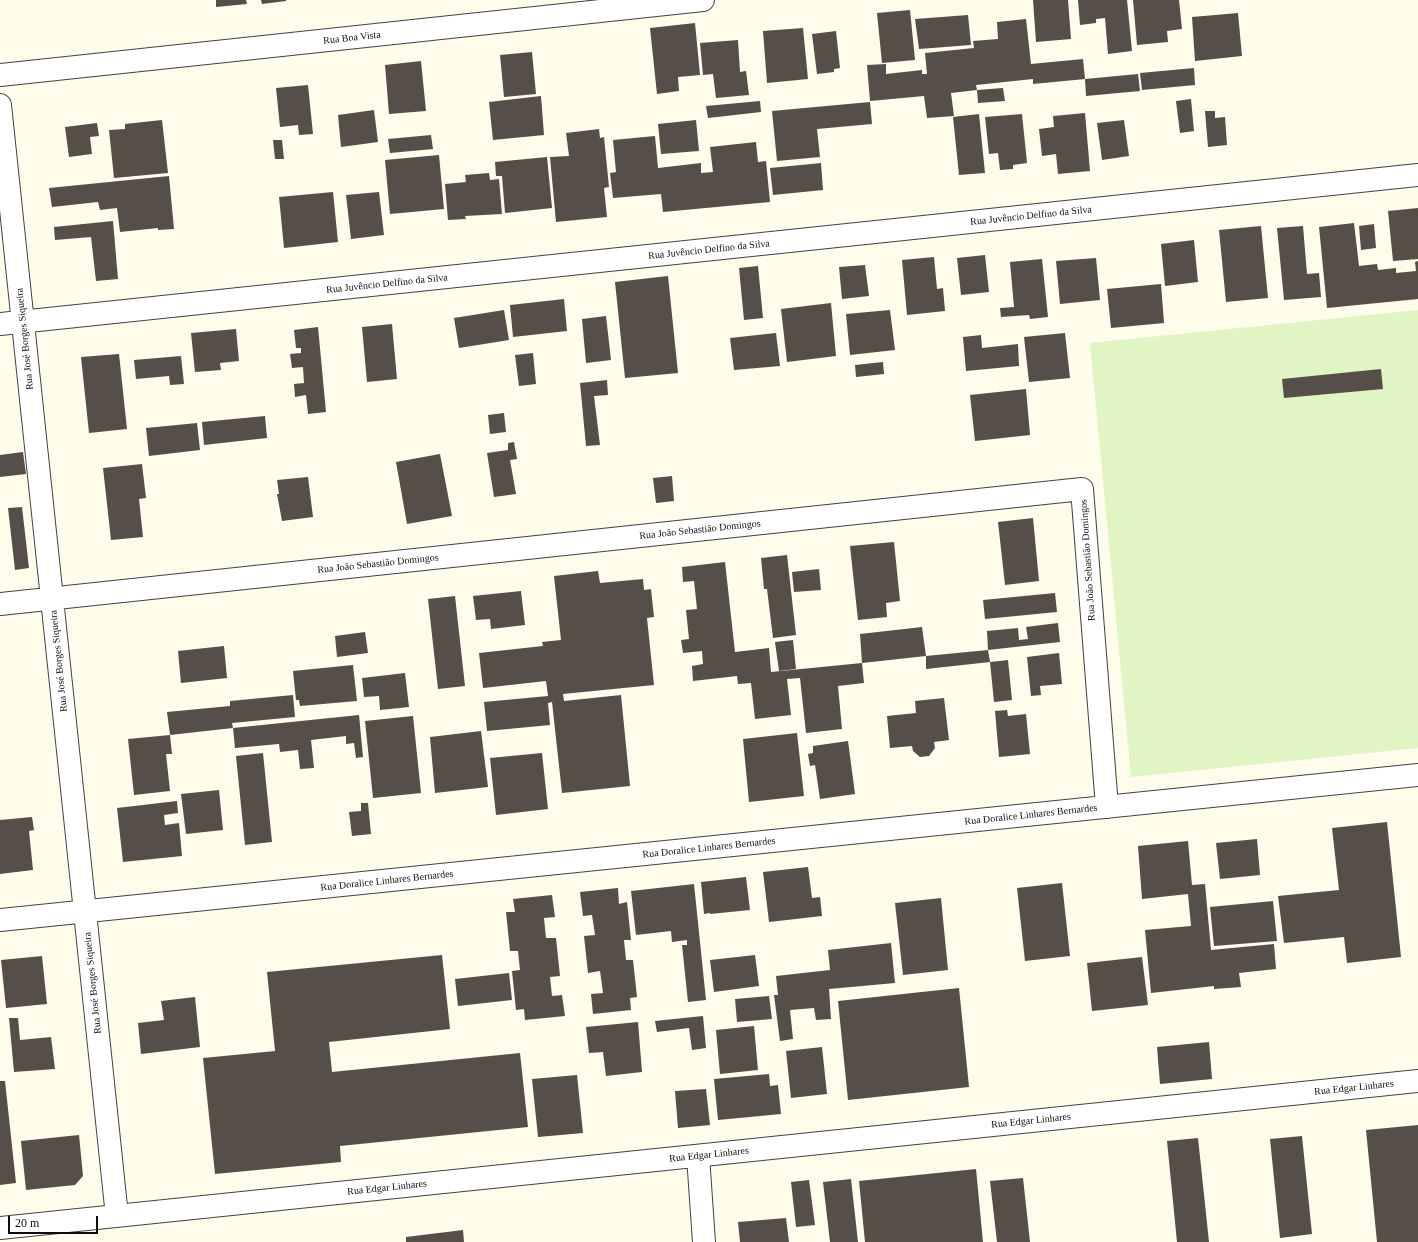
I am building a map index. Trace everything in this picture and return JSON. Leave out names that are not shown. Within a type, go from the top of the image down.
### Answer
[{"type":"street","name":"Rua Boa Vista","points":[[0,75],[703,0]]},
{"type":"street","name":"Rua José Borges Siqueira","points":[[0,105],[117,1216]]},
{"type":"street","name":"Rua Juvêncio Delfino da Silva","points":[[0,324],[1418,175]]},
{"type":"street","name":"Rua João Sebastião Domingos","points":[[0,604],[1082,489],[1107,807]]},
{"type":"street","name":"Rua Doralice Linhares Bernardes","points":[[0,920],[1418,775]]},
{"type":"street","name":"Rua Edgar Linhares","points":[[0,1228],[1418,1081]]},
{"type":"street","points":[[698,1156],[704,1242]]},
{"type":"green space","points":[[1418,310],[1418,748],[1131,777],[1090,343]]},
{"type":"building","points":[[216,0],[246,0],[247,4],[216,7]]},
{"type":"building","points":[[261,0],[286,0],[286,1],[262,4]]},
{"type":"building","points":[[1033,0],[1068,0],[1071,39],[1036,42]]},
{"type":"building","points":[[1078,0],[1127,0],[1132,51],[1108,54],[1105,18],[1096,19],[1096,23],[1080,25]]},
{"type":"building","points":[[1133,0],[1179,0],[1182,29],[1167,31],[1168,42],[1137,45]]},
{"type":"building","points":[[910,10],[915,60],[882,63],[877,13]]},
{"type":"building","points":[[1238,13],[1242,56],[1195,61],[1192,17]]},
{"type":"building","points":[[968,15],[971,45],[919,49],[915,19]]},
{"type":"building","points":[[1026,19],[1031,64],[1083,59],[1085,79],[1033,84],[1033,79],[976,85],[977,90],[951,93],[954,116],[927,118],[924,96],[870,101],[867,65],[886,64],[886,74],[922,70],[922,74],[927,74],[925,53],[974,48],[973,41],[998,39],[997,22]]},
{"type":"building","points":[[695,23],[700,75],[678,77],[679,91],[657,94],[650,28]]},
{"type":"building","points":[[803,28],[808,79],[767,83],[763,31]]},
{"type":"building","points":[[836,31],[840,68],[834,69],[834,72],[817,74],[812,34]]},
{"type":"building","points":[[738,40],[740,72],[746,71],[749,95],[716,98],[713,74],[703,75],[700,43]]},
{"type":"building","points":[[532,52],[536,94],[504,97],[500,55]]},
{"type":"building","points":[[421,61],[426,111],[389,114],[385,65]]},
{"type":"building","points":[[1194,68],[1195,85],[1142,90],[1140,73]]},
{"type":"building","points":[[1138,74],[1140,91],[1086,96],[1085,79]]},
{"type":"building","points":[[308,85],[313,134],[299,135],[298,125],[280,127],[276,88]]},
{"type":"building","points":[[1003,88],[1005,101],[978,103],[977,90]]},
{"type":"building","points":[[541,96],[544,135],[493,140],[489,102]]},
{"type":"building","points":[[1191,99],[1194,131],[1180,133],[1176,101]]},
{"type":"building","points":[[760,101],[761,112],[708,118],[706,106]]},
{"type":"building","points":[[870,102],[872,124],[817,129],[820,157],[777,161],[772,111]]},
{"type":"building","points":[[374,110],[378,142],[341,147],[338,115]]},
{"type":"building","points":[[1205,111],[1215,111],[1215,118],[1225,117],[1227,145],[1208,147]]},
{"type":"building","points":[[1085,113],[1090,171],[1058,174],[1056,154],[1042,156],[1039,129],[1054,127],[1053,116]]},
{"type":"building","points":[[979,114],[985,173],[959,175],[953,117]]},
{"type":"building","points":[[1022,114],[1027,163],[1013,165],[1013,169],[1000,170],[998,153],[989,154],[985,117]]},
{"type":"building","points":[[162,120],[168,173],[114,178],[109,130],[125,129],[125,124]]},
{"type":"building","points":[[696,120],[699,151],[661,154],[658,124]]},
{"type":"building","points":[[1124,120],[1129,156],[1102,160],[1097,123]]},
{"type":"building","points":[[97,123],[99,136],[90,137],[92,154],[69,157],[65,127]]},
{"type":"building","points":[[599,129],[600,138],[604,137],[609,187],[604,188],[607,217],[556,222],[550,157],[569,156],[566,133]]},
{"type":"building","points":[[431,135],[433,149],[390,153],[388,139]]},
{"type":"building","points":[[655,136],[658,168],[701,163],[701,173],[713,172],[710,147],[756,142],[758,162],[766,161],[770,202],[663,212],[661,194],[613,198],[610,173],[616,172],[613,140]]},
{"type":"building","points":[[273,140],[282,140],[284,159],[275,159]]},
{"type":"building","points":[[439,155],[444,209],[390,214],[385,160]]},
{"type":"building","points":[[547,157],[552,208],[505,213],[502,176],[496,176],[495,162]]},
{"type":"building","points":[[821,163],[823,190],[773,195],[770,168]]},
{"type":"building","points":[[489,173],[490,180],[499,179],[502,214],[465,216],[466,219],[448,220],[445,184],[466,182],[465,175]]},
{"type":"building","points":[[169,176],[174,229],[158,230],[158,228],[120,232],[117,208],[100,210],[98,202],[52,207],[49,188]]},
{"type":"building","points":[[333,192],[338,242],[284,248],[279,197]]},
{"type":"building","points":[[379,192],[384,235],[351,239],[346,195]]},
{"type":"building","points":[[1418,208],[1418,259],[1393,261],[1388,211]]},
{"type":"building","points":[[113,221],[118,279],[96,281],[91,237],[55,240],[54,227]]},
{"type":"building","points":[[1354,223],[1359,266],[1377,264],[1378,270],[1396,268],[1396,273],[1416,271],[1415,262],[1418,261],[1418,299],[1327,308],[1319,227]]},
{"type":"building","points":[[1374,224],[1376,248],[1361,250],[1359,226]]},
{"type":"building","points":[[1261,226],[1268,298],[1226,302],[1219,230]]},
{"type":"building","points":[[1303,226],[1307,274],[1319,273],[1321,297],[1284,300],[1277,228]]},
{"type":"building","points":[[1194,240],[1198,282],[1165,286],[1161,244]]},
{"type":"building","points":[[985,255],[989,292],[961,295],[957,258]]},
{"type":"building","points":[[934,257],[937,289],[943,288],[945,311],[907,315],[902,260]]},
{"type":"building","points":[[1096,258],[1100,300],[1060,304],[1056,261]]},
{"type":"building","points":[[1042,259],[1048,317],[1030,319],[1029,315],[1001,317],[1000,308],[1014,307],[1010,262]]},
{"type":"building","points":[[865,265],[869,296],[842,299],[839,267]]},
{"type":"building","points":[[758,266],[763,318],[744,320],[739,268]]},
{"type":"building","points":[[668,276],[678,373],[625,378],[615,282]]},
{"type":"building","points":[[1161,284],[1164,323],[1111,328],[1107,289]]},
{"type":"building","points":[[564,299],[567,331],[513,337],[510,305]]},
{"type":"building","points":[[831,303],[836,356],[787,362],[781,309]]},
{"type":"building","points":[[504,310],[509,340],[459,348],[454,318]]},
{"type":"building","points":[[890,310],[895,350],[850,355],[846,314]]},
{"type":"building","points":[[606,316],[611,360],[586,363],[582,319]]},
{"type":"building","points":[[392,324],[397,379],[367,382],[362,327]]},
{"type":"building","points":[[318,327],[326,412],[308,414],[306,395],[295,397],[294,384],[304,383],[303,367],[292,368],[290,354],[301,353],[301,348],[296,348],[294,330]]},
{"type":"building","points":[[236,329],[239,361],[220,363],[221,370],[195,372],[191,333]]},
{"type":"building","points":[[776,333],[780,366],[734,370],[730,338]]},
{"type":"building","points":[[1065,333],[1070,378],[1029,382],[1024,337]]},
{"type":"building","points":[[981,335],[982,348],[1018,344],[1019,366],[966,371],[963,337]]},
{"type":"building","points":[[533,353],[536,384],[519,386],[515,355]]},
{"type":"building","points":[[119,354],[127,429],[89,433],[81,357]]},
{"type":"building","points":[[181,356],[184,384],[170,385],[169,376],[136,379],[134,360]]},
{"type":"building","points":[[883,362],[884,374],[856,377],[855,365]]},
{"type":"building","points":[[1381,369],[1383,389],[1284,398],[1282,379]]},
{"type":"building","points":[[607,380],[608,395],[594,396],[600,445],[586,446],[580,383]]},
{"type":"building","points":[[1026,389],[1030,435],[975,441],[970,395]]},
{"type":"building","points":[[504,413],[506,432],[490,434],[488,415]]},
{"type":"building","points":[[265,416],[267,438],[204,445],[202,422]]},
{"type":"building","points":[[197,423],[200,450],[149,456],[146,428]]},
{"type":"building","points":[[514,442],[517,459],[510,460],[516,494],[494,497],[487,453],[508,450],[508,443]]},
{"type":"building","points":[[23,452],[26,474],[0,477],[0,455]]},
{"type":"building","points":[[440,454],[452,516],[407,524],[396,462]]},
{"type":"building","points":[[142,464],[146,498],[139,499],[143,537],[111,540],[103,468]]},
{"type":"building","points":[[672,476],[674,501],[656,503],[653,478]]},
{"type":"building","points":[[308,477],[313,517],[282,521],[277,494],[279,494],[277,480]]},
{"type":"building","points":[[22,507],[29,568],[15,570],[8,508]]},
{"type":"building","points":[[1033,518],[1039,581],[1005,585],[998,522]]},
{"type":"building","points":[[894,542],[900,601],[886,603],[887,617],[858,620],[850,546]]},
{"type":"building","points":[[787,555],[796,635],[773,638],[767,589],[764,589],[761,558]]},
{"type":"building","points":[[725,562],[735,652],[769,648],[771,672],[862,663],[864,683],[838,686],[842,729],[806,733],[800,678],[787,679],[791,715],[755,719],[751,683],[738,684],[737,676],[693,681],[692,666],[703,664],[702,651],[683,653],[681,640],[689,639],[686,610],[697,609],[694,581],[683,582],[682,567]]},
{"type":"building","points":[[819,569],[821,590],[794,592],[792,572]]},
{"type":"building","points":[[598,571],[600,583],[643,579],[644,590],[651,589],[654,617],[647,618],[654,685],[563,694],[564,701],[621,695],[630,786],[562,793],[552,702],[548,703],[550,725],[487,731],[484,702],[548,696],[546,681],[483,688],[479,653],[543,646],[542,642],[561,640],[554,576]]},
{"type":"building","points":[[521,591],[525,625],[491,629],[490,619],[476,620],[473,596]]},
{"type":"building","points":[[1055,593],[1057,612],[985,619],[983,600]]},
{"type":"building","points":[[455,596],[465,686],[438,689],[428,599]]},
{"type":"building","points":[[1058,623],[1060,642],[988,650],[987,631],[1018,628],[1019,640],[1028,639],[1026,627]]},
{"type":"building","points":[[922,627],[926,656],[862,663],[860,634]]},
{"type":"building","points":[[365,632],[368,653],[337,657],[335,636]]},
{"type":"building","points":[[793,640],[796,669],[779,671],[775,642]]},
{"type":"building","points":[[224,646],[227,678],[181,683],[178,651]]},
{"type":"building","points":[[988,650],[990,662],[926,669],[926,656]]},
{"type":"building","points":[[1059,653],[1062,684],[1040,686],[1041,695],[1031,696],[1027,657]]},
{"type":"building","points":[[1008,660],[1012,700],[994,702],[990,662]]},
{"type":"building","points":[[353,665],[357,701],[300,706],[299,700],[296,700],[293,671]]},
{"type":"building","points":[[405,673],[409,707],[380,710],[379,696],[364,697],[362,678]]},
{"type":"building","points":[[293,695],[295,717],[232,723],[233,728],[170,735],[167,712],[230,706],[230,701]]},
{"type":"building","points":[[944,698],[949,740],[934,742],[935,748],[929,756],[920,757],[913,751],[912,746],[890,748],[887,716],[916,713],[915,701]]},
{"type":"building","points":[[1007,710],[1008,716],[1026,714],[1030,754],[999,757],[995,711]]},
{"type":"building","points":[[359,715],[363,757],[356,758],[354,743],[346,744],[346,736],[311,740],[314,768],[300,769],[298,750],[280,752],[279,744],[235,748],[233,728]]},
{"type":"building","points":[[413,716],[421,793],[373,798],[365,721]]},
{"type":"building","points":[[481,731],[488,787],[435,793],[430,737]]},
{"type":"building","points":[[797,733],[804,796],[749,802],[743,739]]},
{"type":"building","points":[[170,735],[172,754],[166,754],[170,791],[134,795],[128,739]]},
{"type":"building","points":[[848,741],[855,794],[820,799],[815,765],[810,766],[808,754],[813,753],[813,746]]},
{"type":"building","points":[[263,753],[272,842],[245,845],[236,756]]},
{"type":"building","points":[[542,753],[548,809],[496,815],[490,758]]},
{"type":"building","points":[[219,790],[223,830],[186,834],[181,794]]},
{"type":"building","points":[[177,801],[178,813],[164,815],[165,825],[179,823],[182,856],[123,862],[117,808]]},
{"type":"building","points":[[361,803],[368,803],[371,834],[352,836],[349,812],[361,811]]},
{"type":"building","points":[[32,817],[34,830],[29,831],[33,870],[0,874],[0,820]]},
{"type":"building","points":[[1387,822],[1401,957],[1347,963],[1344,937],[1284,943],[1278,896],[1339,890],[1332,828]]},
{"type":"building","points":[[1257,839],[1260,875],[1220,879],[1216,843]]},
{"type":"building","points":[[1188,841],[1192,885],[1205,884],[1211,950],[1274,944],[1276,969],[1239,973],[1241,987],[1214,989],[1214,986],[1151,993],[1145,930],[1191,926],[1188,894],[1142,899],[1138,846]]},
{"type":"building","points":[[808,867],[812,898],[820,897],[822,916],[769,922],[763,872]]},
{"type":"building","points":[[746,877],[750,910],[704,914],[701,882]]},
{"type":"building","points":[[1062,883],[1070,956],[1025,961],[1017,888]]},
{"type":"building","points":[[694,884],[706,1000],[688,1002],[682,945],[687,945],[687,940],[672,942],[671,931],[636,935],[631,891]]},
{"type":"building","points":[[618,888],[619,904],[627,902],[631,940],[624,940],[626,960],[633,960],[637,997],[630,998],[631,1010],[593,1014],[591,994],[603,993],[600,971],[588,973],[584,936],[595,935],[592,915],[583,916],[580,892]]},
{"type":"building","points":[[552,895],[555,917],[544,918],[546,938],[556,938],[560,976],[550,977],[552,996],[562,995],[565,1016],[525,1020],[524,1009],[516,1010],[512,971],[520,970],[518,951],[510,951],[506,912],[515,912],[513,899]]},
{"type":"building","points":[[941,898],[948,970],[903,975],[895,903]]},
{"type":"building","points":[[1273,901],[1277,941],[1214,946],[1210,907]]},
{"type":"building","points":[[891,943],[895,983],[829,989],[831,1019],[816,1020],[814,1008],[790,1010],[793,1039],[780,1041],[774,995],[778,995],[776,976],[830,970],[828,950]]},
{"type":"building","points":[[442,955],[450,1029],[329,1042],[332,1072],[520,1053],[528,1127],[340,1146],[341,1162],[215,1174],[203,1058],[275,1051],[267,972]]},
{"type":"building","points":[[755,955],[759,986],[714,992],[710,960]]},
{"type":"building","points":[[42,956],[47,1004],[6,1008],[1,960]]},
{"type":"building","points":[[1142,957],[1148,1005],[1092,1011],[1087,963]]},
{"type":"building","points":[[509,973],[512,1000],[458,1006],[455,979]]},
{"type":"building","points":[[959,988],[969,1087],[848,1100],[838,1001]]},
{"type":"building","points":[[769,996],[772,1019],[737,1022],[735,999]]},
{"type":"building","points":[[195,997],[200,1047],[141,1054],[138,1023],[164,1020],[161,1001]]},
{"type":"building","points":[[703,1016],[706,1048],[692,1050],[689,1028],[657,1032],[655,1021]]},
{"type":"building","points":[[9,1018],[18,1018],[20,1040],[51,1037],[55,1069],[14,1072]]},
{"type":"building","points":[[638,1022],[642,1072],[606,1076],[603,1052],[589,1053],[586,1027]]},
{"type":"building","points":[[754,1026],[758,1070],[720,1074],[716,1030]]},
{"type":"building","points":[[1209,1042],[1212,1079],[1160,1084],[1157,1047]]},
{"type":"building","points":[[822,1047],[827,1094],[791,1098],[786,1051]]},
{"type":"building","points":[[769,1074],[770,1086],[778,1085],[781,1114],[718,1120],[714,1079]]},
{"type":"building","points":[[577,1075],[583,1133],[538,1137],[532,1079]]},
{"type":"building","points":[[0,1081],[5,1081],[16,1183],[0,1185]]},
{"type":"building","points":[[706,1089],[710,1125],[678,1128],[675,1091]]},
{"type":"building","points":[[1418,1125],[1418,1242],[1377,1242],[1366,1130]]},
{"type":"building","points":[[79,1135],[83,1176],[75,1185],[26,1190],[21,1141]]},
{"type":"building","points":[[1302,1136],[1312,1234],[1280,1238],[1270,1139]]},
{"type":"building","points":[[1198,1138],[1209,1242],[1177,1242],[1167,1141]]},
{"type":"building","points":[[976,1169],[983,1242],[865,1242],[859,1181]]},
{"type":"building","points":[[1023,1178],[1030,1242],[997,1242],[990,1181]]},
{"type":"building","points":[[851,1179],[858,1242],[830,1242],[823,1182]]},
{"type":"building","points":[[809,1180],[815,1225],[796,1227],[791,1182]]},
{"type":"building","points":[[786,1218],[789,1242],[740,1242],[738,1222]]},
{"type":"building","points":[[463,1230],[464,1242],[406,1242],[406,1237]]}]
